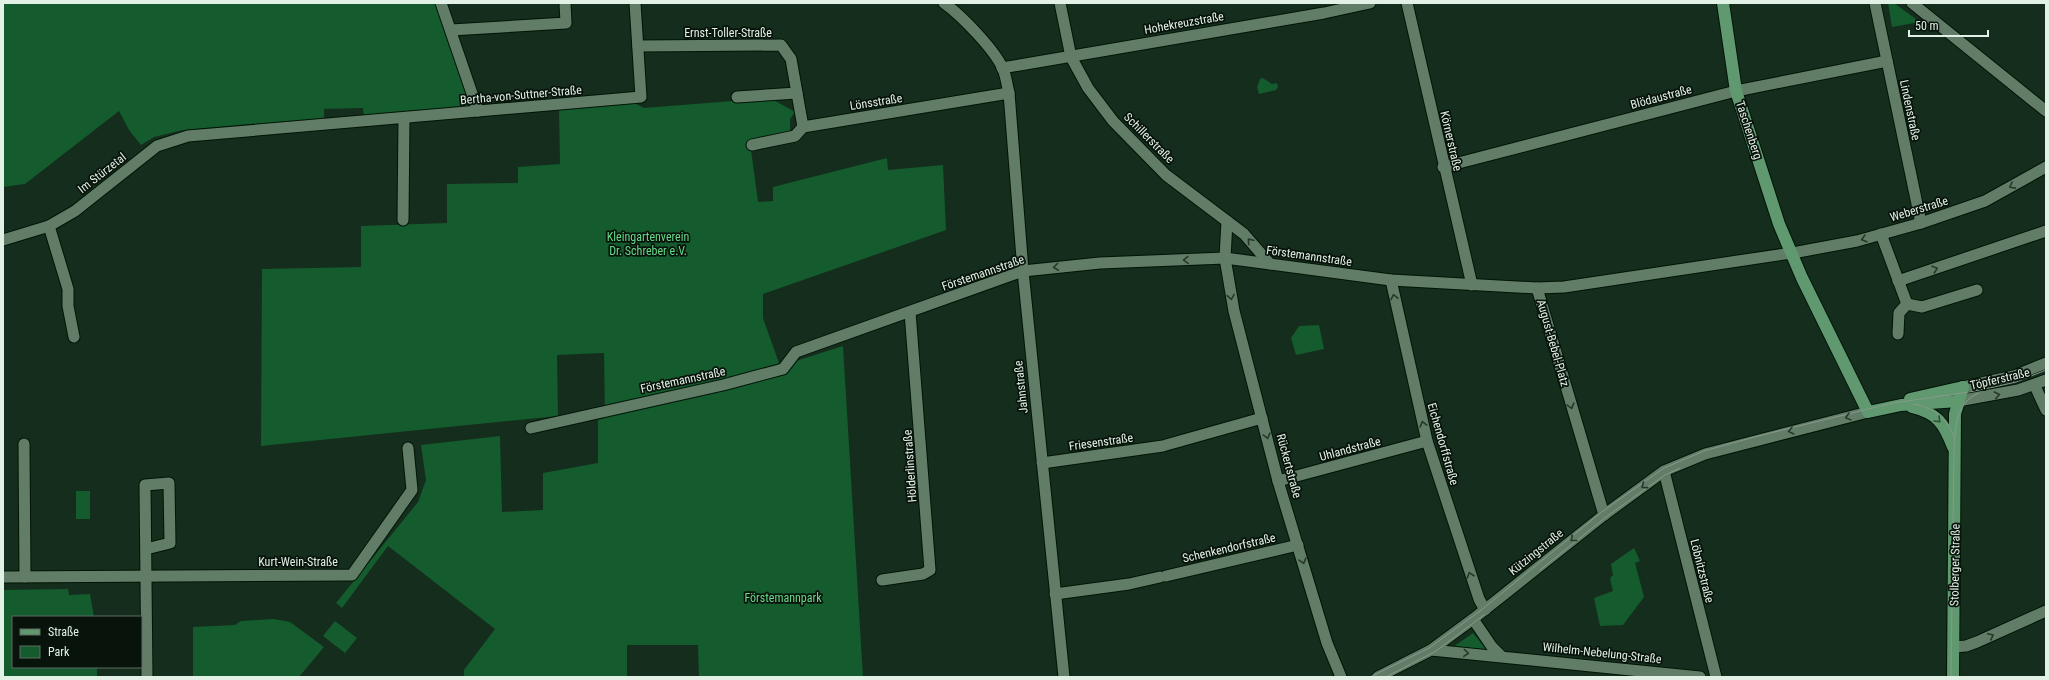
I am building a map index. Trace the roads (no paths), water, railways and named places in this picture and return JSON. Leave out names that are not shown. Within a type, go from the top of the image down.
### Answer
[{"type":"main road","name":"Taschenberg","points":[[1723,3],[1736,91],[1779,224],[1791,253]]},
{"type":"main road","points":[[1791,253],[1868,412],[1902,405],[1958,401]]},
{"type":"main road","points":[[1902,405],[1911,398],[1963,387]]},
{"type":"main road","name":"Stolberger Straße","points":[[1954,677],[1955,414],[1963,387]]},
{"type":"main road","name":"Stolberger Straße","points":[[1902,405],[1925,411],[1937,418],[1946,430],[1956,454]]},
{"type":"street","points":[[442,3],[478,112]]},
{"type":"street","points":[[451,30],[566,23],[565,3]]},
{"type":"street","points":[[635,3],[638,46]]},
{"type":"street","points":[[944,3],[975,32],[1002,68]]},
{"type":"street","name":"Schillerstraße","points":[[1060,3],[1071,57],[1088,88],[1113,121],[1166,175],[1244,234],[1270,264]]},
{"type":"street","name":"Hohekreuzstraße","points":[[1002,68],[1324,13],[1370,3]]},
{"type":"street","name":"Körnerstraße","points":[[1407,3],[1443,167],[1472,285]]},
{"type":"street","name":"Lindenstraße","points":[[1875,3],[1921,223]]},
{"type":"street","points":[[1912,3],[2046,111]]},
{"type":"street","name":"Ernst-Toller-Straße","points":[[638,46],[781,45],[791,58],[803,127]]},
{"type":"street","name":"Bertha-von-Suttner-Straße","points":[[172,141],[188,136],[641,97],[638,46]]},
{"type":"street","name":"Blödaustraße","points":[[1443,167],[1736,91],[1887,61]]},
{"type":"street","name":"Jahnstraße","points":[[1002,68],[1009,93],[1023,271],[1064,677]]},
{"type":"street","points":[[737,97],[797,93]]},
{"type":"street","name":"Lönsstraße","points":[[752,145],[796,136],[803,127],[1009,93]]},
{"type":"street","points":[[403,220],[404,118]]},
{"type":"street","name":"Im Stürzetal","points":[[3,240],[49,226],[75,211],[158,146],[172,141]]},
{"type":"street","name":"Weberstraße","points":[[1791,253],[1857,241],[1921,223],[1985,201],[2046,167]]},
{"type":"street","points":[[1225,258],[1227,221]]},
{"type":"street","points":[[49,226],[68,289],[68,306],[74,336]]},
{"type":"street","points":[[1898,281],[2046,231]]},
{"type":"street","points":[[1881,234],[1906,304]]},
{"type":"street","name":"August-Bebel-Platz","points":[[1604,514],[1537,288],[1564,287],[1791,253]]},
{"type":"street","name":"Förstemannstraße","points":[[531,428],[724,385],[783,369],[796,352],[1023,271],[1100,263],[1225,258],[1391,280],[1537,288]]},
{"type":"street","name":"Rückertstraße","points":[[1225,258],[1234,311],[1278,481],[1326,644],[1342,677]]},
{"type":"street","name":"Eichendorffstraße","points":[[1391,280],[1427,442],[1479,599],[1485,610]]},
{"type":"street","points":[[1906,304],[1922,307],[1977,290]]},
{"type":"street","points":[[1898,334],[1899,313],[1906,304]]},
{"type":"street","name":"Hölderlinstraße","points":[[882,580],[923,574],[930,570],[910,312]]},
{"type":"street","name":"Töpferstraße","points":[[1963,387],[2014,376],[2046,363]]},
{"type":"street","name":"Töpferstraße","points":[[1958,401],[1994,396],[2034,386],[2046,380]]},
{"type":"street","points":[[2034,386],[2046,410]]},
{"type":"street","points":[[1604,514],[1664,472],[1705,454],[1868,412]]},
{"type":"street","name":"Friesenstraße","points":[[1042,463],[1164,445],[1262,418]]},
{"type":"street","name":"Uhlandstraße","points":[[1278,481],[1427,442]]},
{"type":"street","points":[[24,444],[25,577]]},
{"type":"street","name":"Kurt-Wein-Straße","points":[[146,576],[352,575],[412,490],[408,448]]},
{"type":"street","name":"Löbnitzstraße","points":[[1664,472],[1716,677]]},
{"type":"street","points":[[146,549],[170,543],[169,483],[145,485],[147,677]]},
{"type":"street","name":"Kützingstraße","points":[[1384,676],[1431,650],[1485,610],[1604,514]]},
{"type":"street","name":"Schenkendorfstraße","points":[[1055,594],[1129,584],[1298,545]]},
{"type":"street","points":[[3,577],[146,576]]},
{"type":"street","points":[[1954,647],[1966,646],[1977,642],[2046,611]]},
{"type":"street","points":[[1473,619],[1492,647],[1501,656]]},
{"type":"street","name":"Wilhelm-Nebelung-Straße","points":[[1431,650],[1501,656],[1608,672],[1700,677]]},
{"type":"tram line","points":[[1370,677],[1429,648],[1480,611],[1603,511],[1664,468],[1704,451],[1758,436],[1893,403],[1969,392],[2016,382],[2046,370]]},
{"type":"tram line","points":[[1951,677],[1955,434],[1958,418],[1965,403],[1971,397],[1979,393]]},
{"type":"tram line","points":[[1913,404],[1927,407],[1938,414],[1947,424],[1954,436]]},
{"type":"tram line","points":[[1540,570],[1606,517],[1665,475],[1680,468]]},
{"type":"tram line","points":[[1386,677],[1436,651],[1484,615]]},
{"type":"park label","name":"Kleingartenverein Dr. Schreber e.V.","points":[[648,244]]},
{"type":"park label","name":"Förstemannpark","points":[[783,598]]}]
